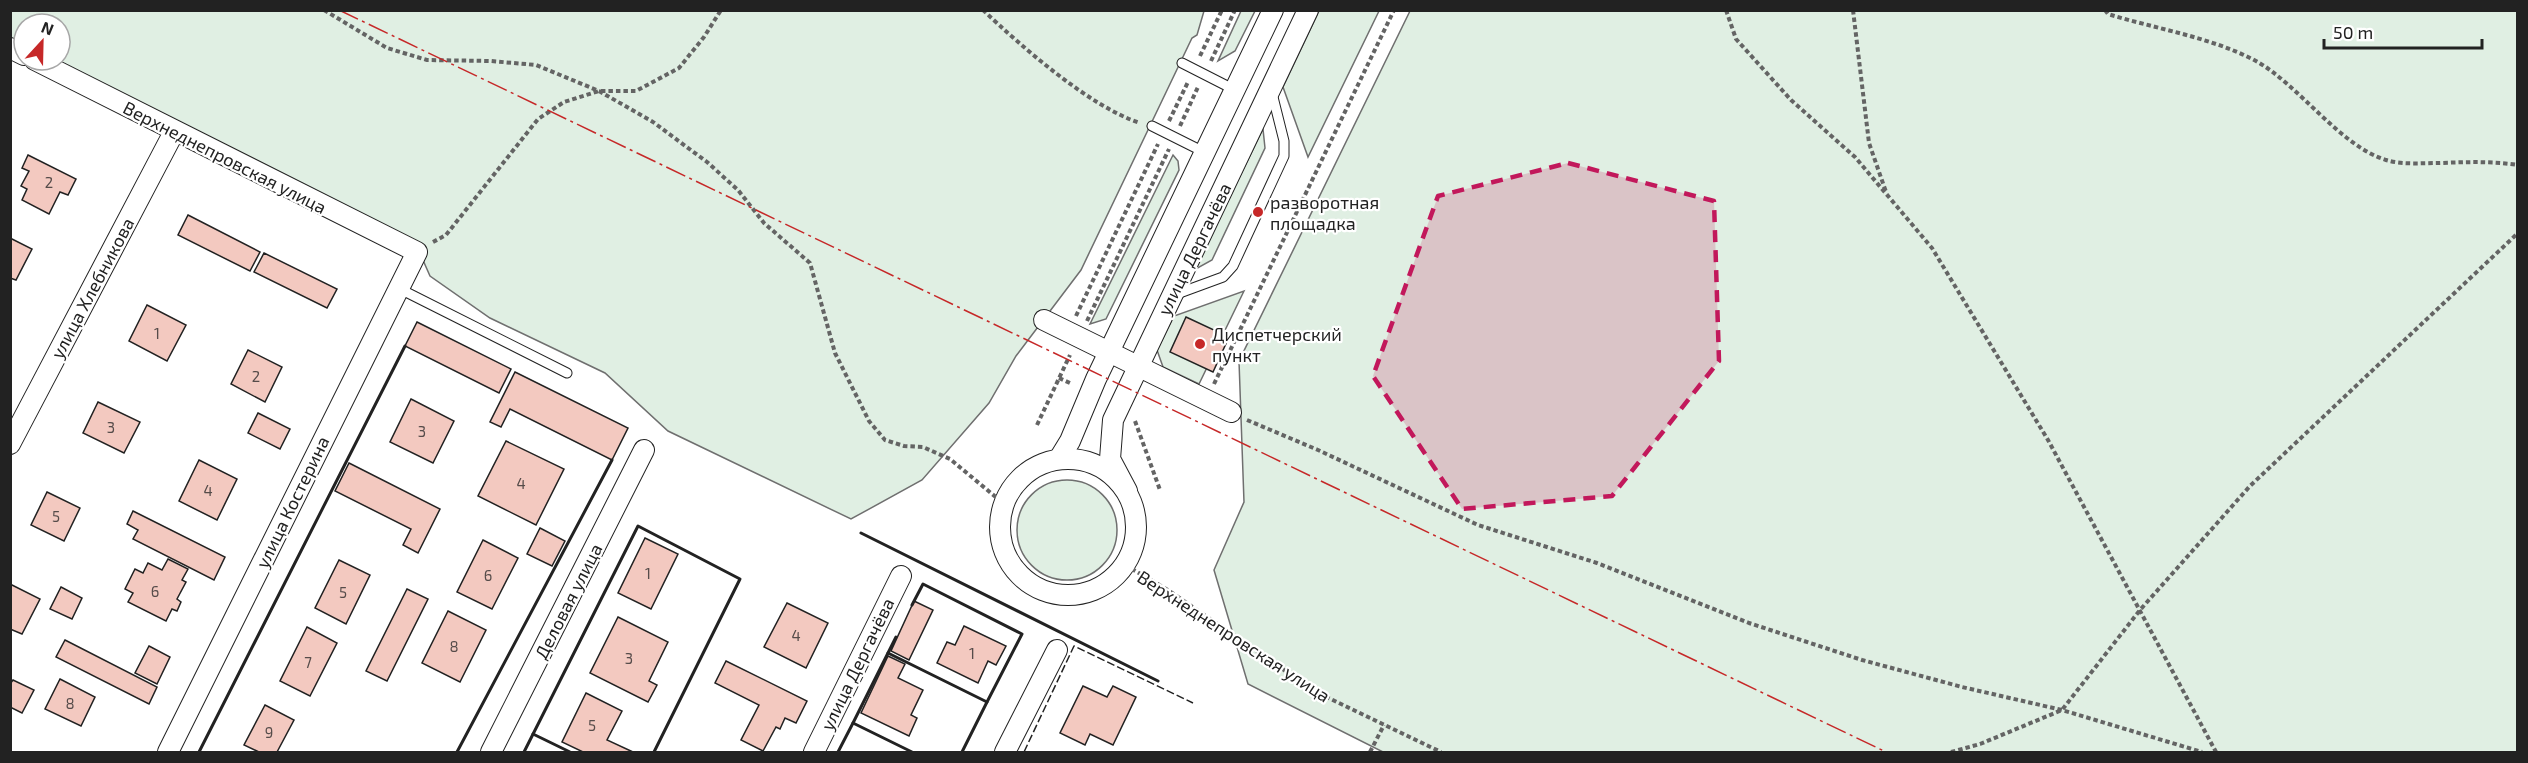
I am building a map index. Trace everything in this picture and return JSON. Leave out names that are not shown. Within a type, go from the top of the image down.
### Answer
[{"type":"street","name":"улица Дергачёва","points":[[1059,459],[1070,441],[1109,352],[1273,10]]},
{"type":"street","name":"улица Дергачёва","points":[[1127,491],[1110,459],[1109,445],[1113,420],[1308,10]]},
{"type":"street","name":"Верхнеднепровская улица","points":[[57,72],[417,252]]},
{"type":"street","name":"улица Хлебникова","points":[[10,444],[174,132]]},
{"type":"street","name":"улица Костерина","points":[[168,753],[417,252]]},
{"type":"street","points":[[1044,320],[1237,415]]},
{"type":"street","name":"Деловая улица","points":[[491,753],[644,450]]},
{"type":"street","points":[[1059,459],[1082,460],[1100,466],[1115,477],[1127,491],[1134,509],[1137,528],[1134,548],[1125,565],[1106,584],[1089,592],[1070,596],[1051,594],[1033,586],[1018,574],[1007,559],[1001,541],[999,522],[1003,503],[1013,486],[1027,472],[1045,462],[1059,459]]},
{"type":"street","name":"улица Дергачёва","points":[[814,753],[901,576]]},
{"type":"street","points":[[1005,753],[1057,650]]},
{"type":"lane","points":[[1182,63],[1235,90]]},
{"type":"lane","points":[[1172,296],[1222,277],[1233,266],[1284,156],[1284,141],[1271,89]]},
{"type":"lane","points":[[1152,126],[1204,152]]},
{"type":"lane","points":[[398,288],[567,373]]},
{"type":"path","points":[[324,10],[387,48],[426,60],[491,61],[536,65],[599,91],[653,122],[707,162],[738,189],[764,223],[810,263],[835,353],[869,421],[885,440],[904,446],[924,447],[950,459],[1003,503]]},
{"type":"path","points":[[417,252],[446,235],[538,119],[564,102],[599,91],[636,91],[679,68],[704,37],[721,10]]},
{"type":"path","points":[[983,10],[1056,73],[1114,111],[1152,126]]},
{"type":"path","points":[[1037,425],[1074,335],[1164,132],[1222,10]]},
{"type":"path","points":[[1074,335],[1235,10]]},
{"type":"path","points":[[1211,390],[1394,10]]},
{"type":"path","points":[[1726,10],[1736,39],[1791,100],[1855,157],[1932,248],[2048,440],[2216,753]]},
{"type":"path","points":[[1853,10],[1869,143],[1887,194]]},
{"type":"path","points":[[2105,10],[2108,14],[2207,42],[2256,62],[2317,110],[2355,145],[2386,161],[2420,163],[2491,161],[2517,165]]},
{"type":"path","points":[[1950,753],[1980,744],[2062,710],[2140,610],[2250,486],[2517,232]]},
{"type":"path","points":[[1237,415],[1478,525],[1597,563],[1749,623],[1862,660],[1962,687],[2062,710],[2202,753]]},
{"type":"path","name":"Верхнеднепровская улица","points":[[1125,565],[1168,590],[1316,692],[1441,753]]},
{"type":"path","points":[[1370,753],[1384,725]]},
{"type":"highlighted area","points":[[1568,163],[1714,201],[1719,361],[1612,496],[1462,509],[1373,376],[1438,196]]},
{"type":"green space","points":[[10,11],[1204,11],[1197,35],[1192,38],[1081,270],[1016,356],[989,403],[922,480],[851,519],[668,431],[605,373],[490,318],[430,276],[415,242],[72,71],[72,12],[12,12],[11,41]]},
{"type":"green space","points":[[1241,11],[1255,11],[1235,51],[1218,61]]},
{"type":"green space","points":[[1319,11],[1379,11],[1308,157],[1283,87]]},
{"type":"green space","points":[[1410,11],[2517,11],[2517,752],[1383,752],[1248,684],[1214,570],[1244,502],[1239,361]]},
{"type":"green space","points":[[1263,129],[1265,148],[1212,260],[1194,270]]},
{"type":"green space","points":[[1173,155],[1178,161],[1179,170],[1106,319],[1090,324]]},
{"type":"green space","points":[[1244,291],[1199,384],[1163,367],[1157,350],[1174,316]]},
{"type":"green space","points":[[1067,480],[1086,484],[1102,495],[1113,511],[1117,530],[1113,549],[1102,565],[1086,576],[1067,580],[1048,576],[1032,565],[1021,549],[1017,530],[1021,511],[1032,495],[1048,484]]},
{"type":"building","points":[[28,155],[76,179],[68,195],[60,192],[49,214],[22,200],[27,189],[21,186],[29,171],[22,168]]},
{"type":"building","points":[[188,215],[260,252],[250,271],[178,235]]},
{"type":"building","points":[[10,238],[32,249],[16,280],[10,278]]},
{"type":"building","points":[[264,253],[337,289],[327,308],[254,272]]},
{"type":"building","points":[[147,305],[186,325],[167,361],[129,341]]},
{"type":"building","name":"Диспетчерский пункт","points":[[1186,317],[1229,337],[1213,372],[1170,352]]},
{"type":"building","points":[[417,322],[511,369],[499,393],[405,346]]},
{"type":"building","points":[[248,350],[282,367],[265,402],[231,384]]},
{"type":"building","points":[[515,372],[628,428],[612,460],[510,409],[501,427],[490,422]]},
{"type":"building","points":[[411,399],[454,421],[433,463],[390,442]]},
{"type":"building","points":[[98,402],[140,422],[124,453],[83,433]]},
{"type":"building","points":[[258,413],[290,429],[280,449],[248,433]]},
{"type":"building","points":[[506,441],[564,469],[536,525],[478,496]]},
{"type":"building","points":[[199,460],[237,479],[217,520],[179,501]]},
{"type":"building","points":[[349,463],[440,509],[418,553],[403,545],[411,529],[335,491]]},
{"type":"building","points":[[47,492],[80,508],[64,541],[31,525]]},
{"type":"building","points":[[133,511],[225,557],[214,580],[133,539],[138,530],[127,524]]},
{"type":"building","points":[[540,528],[565,541],[552,566],[527,554]]},
{"type":"building","points":[[645,538],[678,554],[651,609],[618,593]]},
{"type":"building","points":[[483,540],[518,558],[492,609],[457,592]]},
{"type":"building","points":[[168,559],[188,569],[182,580],[186,582],[177,599],[181,602],[177,611],[172,609],[166,621],[128,602],[133,593],[125,589],[135,569],[143,573],[148,563],[162,570]]},
{"type":"building","points":[[339,560],[370,575],[346,624],[315,608]]},
{"type":"building","points":[[10,584],[40,599],[22,634],[10,629]]},
{"type":"building","points":[[61,587],[82,598],[72,619],[50,609]]},
{"type":"building","points":[[407,589],[428,599],[387,681],[366,671]]},
{"type":"building","points":[[914,601],[933,610],[909,660],[891,651]]},
{"type":"building","points":[[787,603],[828,623],[806,668],[764,647]]},
{"type":"building","points":[[448,611],[486,630],[460,682],[422,663]]},
{"type":"building","points":[[618,617],[668,642],[649,681],[657,685],[648,702],[590,673]]},
{"type":"building","points":[[964,626],[1006,646],[996,665],[988,661],[978,683],[937,663],[947,642],[955,645]]},
{"type":"building","points":[[307,627],[337,643],[310,696],[280,681]]},
{"type":"building","points":[[65,640],[157,687],[149,704],[56,657]]},
{"type":"building","points":[[149,646],[170,657],[157,684],[135,673]]},
{"type":"building","points":[[888,656],[905,664],[898,678],[923,690],[911,715],[917,718],[909,736],[861,713]]},
{"type":"building","points":[[726,661],[807,701],[796,723],[785,718],[780,729],[776,727],[763,751],[741,740],[759,705],[715,683]]},
{"type":"building","points":[[60,679],[95,697],[81,726],[45,709]]},
{"type":"building","points":[[13,680],[34,690],[22,713],[10,707],[10,684]]},
{"type":"building","points":[[1083,686],[1107,697],[1113,686],[1136,697],[1113,745],[1090,734],[1085,745],[1060,733]]},
{"type":"building","points":[[586,693],[622,711],[607,740],[633,752],[583,752],[562,742]]},
{"type":"building","points":[[265,705],[294,720],[277,752],[259,752],[244,745]]},
{"type":"fence","points":[[1024,752],[1074,646],[1193,703]]},
{"type":"wall","points":[[199,752],[405,346]]},
{"type":"wall","points":[[457,752],[612,460]]},
{"type":"wall","points":[[524,752],[638,526],[740,579],[654,752]]},
{"type":"wall","points":[[861,533],[1158,681]]},
{"type":"wall","points":[[912,605],[923,584],[1022,634],[987,702]]},
{"type":"wall","points":[[888,653],[896,637]]},
{"type":"wall","points":[[853,723],[888,653],[987,702],[962,752]]},
{"type":"wall","points":[[838,752],[853,723],[912,752]]},
{"type":"wall","points":[[533,734],[570,752]]},
{"type":"power","points":[[339,10],[1886,752]]},
{"type":"place","name":"разворотная площадка","points":[[1258,212]]},
{"type":"place","name":"Диспетчерский пункт","points":[[1200,344]]}]
